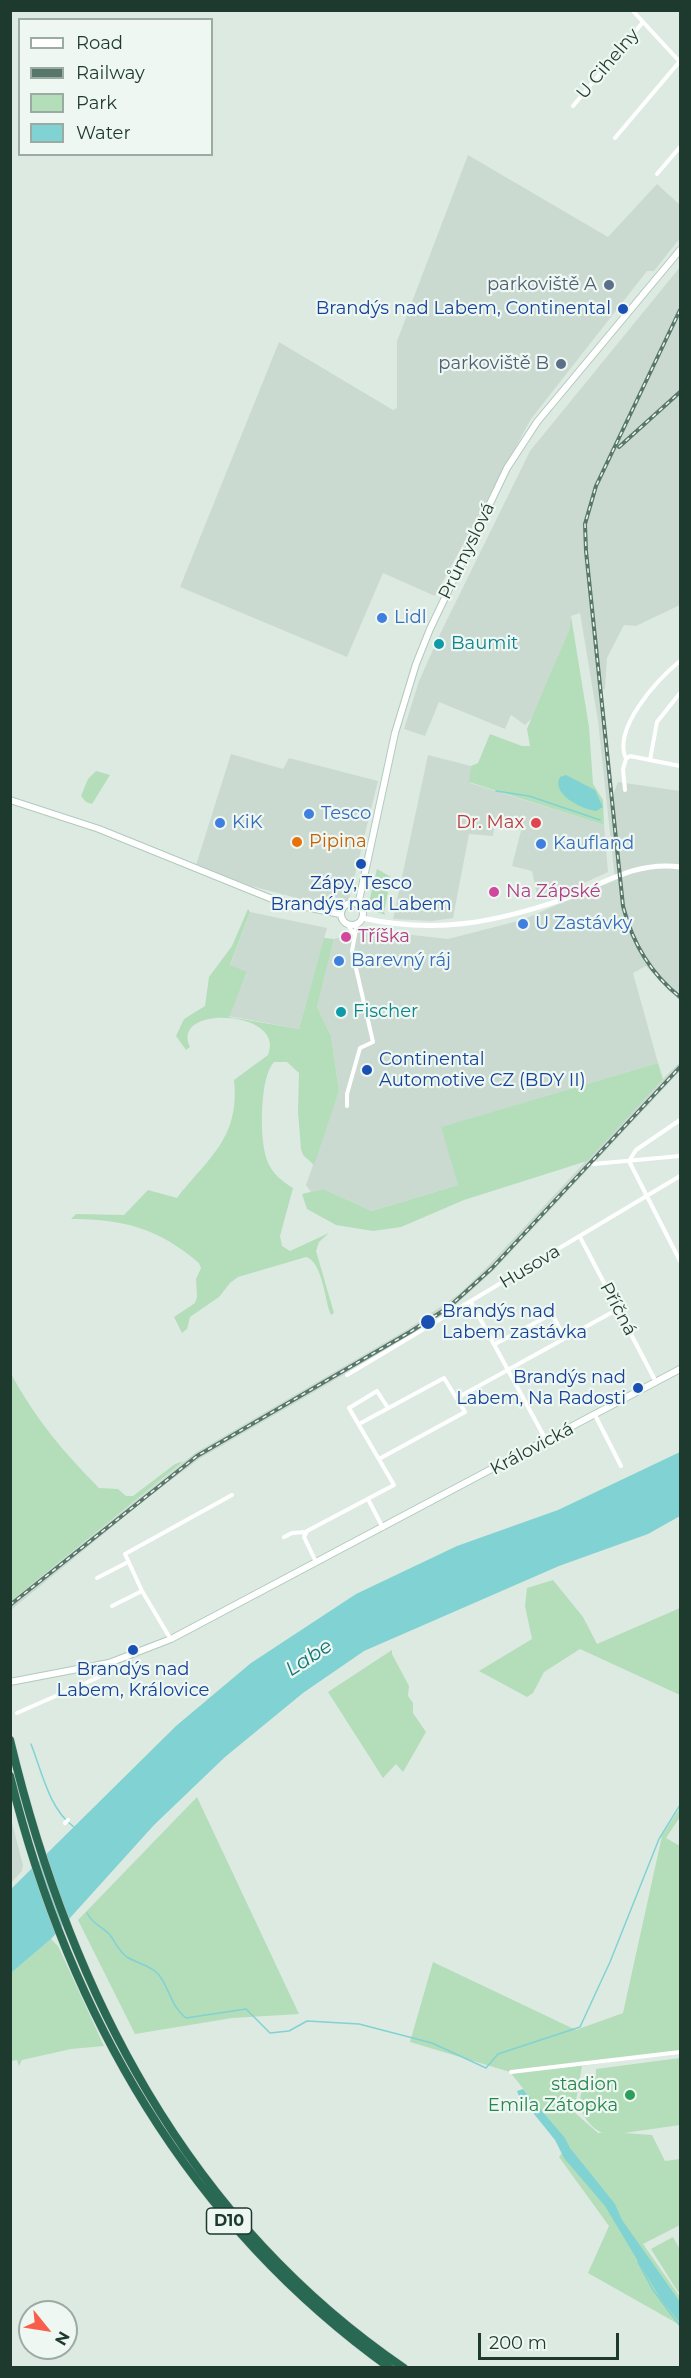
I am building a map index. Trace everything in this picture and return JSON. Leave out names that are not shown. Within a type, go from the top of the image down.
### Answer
[{"type":"highway","name":"D10","points":[[10,1740],[29,1830],[65,1947],[116,2056],[158,2127],[219,2210],[282,2278],[317,2311],[378,2354],[403,2366]]},
{"type":"highway","name":"D10","points":[[10,1776],[73,1945],[122,2049],[150,2100],[227,2207],[294,2277],[390,2367]]},
{"type":"main road","name":"Průmyslová","points":[[358,905],[395,733],[416,664],[455,575],[507,468],[537,422],[681,250]]},
{"type":"main road","points":[[10,800],[99,829],[278,901],[340,914]]},
{"type":"main road","points":[[346,904],[358,905],[362,911],[360,921],[348,925],[340,914],[346,904]]},
{"type":"main road","name":"Královická","points":[[10,1682],[109,1663],[171,1639],[681,1369]]},
{"type":"street","points":[[615,138],[680,62],[632,10]]},
{"type":"street","name":"U Cihelny","points":[[573,106],[643,22]]},
{"type":"street","points":[[657,174],[681,147]]},
{"type":"street","points":[[681,661],[653,686],[625,732],[621,750],[628,758],[681,765]]},
{"type":"street","points":[[650,760],[657,722],[681,693]]},
{"type":"street","points":[[625,790],[623,769],[628,758]]},
{"type":"street","points":[[346,1106],[347,1094],[360,1048],[373,1042],[352,951],[354,935],[360,921],[411,927],[456,926],[554,902],[633,870],[653,865],[681,867]]},
{"type":"street","points":[[348,925],[354,935]]},
{"type":"street","points":[[628,1161],[636,1150],[681,1120]]},
{"type":"street","points":[[593,1164],[681,1156]]},
{"type":"street","points":[[628,1161],[681,1261]]},
{"type":"street","name":"Husova","points":[[347,1375],[681,1176]]},
{"type":"street","name":"Příčná","points":[[580,1237],[657,1382]]},
{"type":"street","points":[[471,1302],[546,1441]]},
{"type":"street","points":[[458,1398],[618,1309]]},
{"type":"street","points":[[495,1344],[552,1314],[565,1338]]},
{"type":"street","points":[[358,1424],[444,1378],[458,1398],[465,1412],[379,1459]]},
{"type":"street","points":[[284,1537],[292,1533],[307,1532],[394,1485],[349,1408],[377,1391],[388,1408]]},
{"type":"street","points":[[595,1415],[621,1466]]},
{"type":"street","points":[[171,1639],[142,1591],[125,1554],[232,1496]]},
{"type":"street","points":[[369,1499],[383,1528]]},
{"type":"street","points":[[307,1532],[304,1537],[316,1563]]},
{"type":"street","points":[[97,1578],[128,1562]]},
{"type":"street","points":[[112,1606],[142,1591]]},
{"type":"street","name":"Královická","points":[[17,1713],[99,1677],[109,1663]]},
{"type":"street","points":[[511,2072],[681,2052]]},
{"type":"shaded area","points":[[468,155],[608,237],[657,184],[680,205],[680,238],[654,271],[647,271],[531,419],[435,596],[383,573],[347,657],[180,587],[279,342],[393,410],[397,408],[397,341]]},
{"type":"shaded area","points":[[680,267],[680,605],[636,626],[624,625],[607,658],[605,689],[602,689],[613,795],[618,782],[680,791],[680,1001],[646,966],[633,973],[658,1063],[442,1127],[458,1185],[372,1211],[323,1189],[311,1192],[306,1185],[339,1091],[331,1036],[317,1007],[334,939],[368,930],[448,939],[522,920],[615,880],[598,721],[580,613],[571,616],[569,630],[533,717],[525,725],[511,715],[505,729],[439,702],[425,736],[404,729],[419,681],[441,632],[530,451]]},
{"type":"shaded area","points":[[231,754],[283,769],[289,758],[378,781],[349,899],[335,908],[251,886],[196,865]]},
{"type":"shaded area","points":[[428,755],[471,766],[470,783],[604,825],[608,872],[569,890],[538,900],[532,871],[512,866],[523,823],[495,821],[493,836],[469,834],[453,918],[432,921],[393,919]]},
{"type":"shaded area","points":[[250,912],[327,928],[299,1029],[228,1016],[247,973],[230,966]]},
{"type":"shaded area","points":[[680,1062],[680,1071],[494,1270],[451,1309],[412,1335],[199,1459],[145,1500],[11,1610],[11,1601],[195,1453],[408,1329],[459,1294]]},
{"type":"shaded area","points":[[11,1819],[23,1865],[22,1871],[11,1883]]},
{"type":"green space","points":[[571,616],[589,727],[593,784],[603,800],[604,825],[469,782],[471,766],[478,763],[490,734],[522,746],[530,746],[527,729],[569,630]]},
{"type":"green space","points":[[96,771],[110,775],[92,804],[86,802],[81,796],[88,779]]},
{"type":"green space","points":[[377,869],[391,877],[385,915],[372,910],[370,898]]},
{"type":"green space","points":[[248,909],[250,912],[230,965],[247,972],[229,1017],[299,1029],[324,938],[334,939],[317,1007],[331,1036],[339,1091],[314,1165],[303,1155],[301,1149],[298,1112],[299,1073],[287,1062],[274,1062],[269,1069],[262,1105],[262,1119],[263,1144],[269,1165],[279,1178],[293,1188],[280,1236],[282,1246],[290,1251],[329,1233],[319,1242],[316,1251],[334,1313],[331,1315],[329,1310],[319,1272],[311,1260],[306,1257],[238,1277],[219,1297],[190,1317],[187,1329],[182,1333],[174,1317],[195,1303],[196,1279],[201,1268],[199,1263],[169,1241],[139,1228],[107,1221],[71,1219],[76,1214],[124,1215],[148,1190],[177,1198],[220,1145],[232,1117],[235,1100],[234,1080],[268,1055],[269,1040],[261,1029],[246,1021],[228,1018],[210,1019],[196,1024],[188,1033],[190,1047],[186,1050],[176,1036],[184,1019],[205,1006],[209,977],[232,946]]},
{"type":"green space","points":[[658,1063],[663,1079],[587,1161],[464,1200],[401,1227],[373,1231],[336,1225],[307,1209],[302,1194],[323,1189],[372,1211],[458,1185],[441,1127]]},
{"type":"green space","points":[[11,1374],[51,1434],[99,1488],[118,1489],[126,1496],[133,1496],[175,1464],[184,1461],[11,1601]]},
{"type":"green space","points":[[553,1580],[583,1617],[597,1644],[680,1608],[680,1695],[580,1649],[544,1672],[533,1693],[527,1697],[479,1671],[532,1639],[525,1606],[527,1588]]},
{"type":"green space","points":[[392,1650],[409,1686],[408,1696],[413,1703],[413,1713],[426,1732],[403,1772],[396,1764],[383,1778],[328,1692]]},
{"type":"green space","points":[[197,1797],[299,2014],[232,2018],[135,2034],[78,1920]]},
{"type":"green space","points":[[680,1808],[680,1817],[666,1838],[680,1846],[680,2052],[582,2066],[574,2112],[598,2133],[602,2133],[594,2128],[583,2114],[580,2097],[588,2082],[596,2076],[596,2069],[680,2058],[680,2125],[624,2133],[652,2135],[665,2161],[680,2159],[680,2225],[643,2244],[680,2297],[680,2325],[588,2273],[609,2226],[559,2157],[568,2145],[510,2072],[410,2042],[433,1962],[576,2030],[623,2013],[662,1836]]},
{"type":"green space","points":[[51,1939],[58,1946],[104,2046],[71,2049],[22,2060],[19,2066],[17,2060],[11,2061],[11,1973]]},
{"type":"green space","points":[[673,2237],[680,2250],[680,2291],[678,2292],[651,2249]]},
{"type":"water","points":[[566,775],[595,790],[603,807],[596,811],[590,810],[563,795],[558,783],[560,777]]},
{"type":"water","name":"Labe","points":[[680,1452],[680,1516],[648,1534],[559,1566],[364,1651],[303,1693],[225,1757],[154,1825],[51,1939],[11,1973],[10,1890],[176,1726],[251,1663],[356,1594],[457,1546],[558,1510]]},
{"type":"water","points":[[523,2089],[565,2138],[570,2148],[615,2204],[622,2220],[680,2302],[680,2323],[660,2298],[605,2206],[564,2158],[555,2140],[518,2094],[517,2091]]},
{"type":"waterway","points":[[496,791],[529,796],[600,820]]},
{"type":"waterway","points":[[31,1744],[52,1800],[65,1819],[74,1827]]},
{"type":"waterway","points":[[87,1913],[110,1935],[124,1954],[159,1975],[177,2009],[186,2018],[246,2009],[270,2033],[289,2031],[307,2021],[359,2024],[432,2043],[486,2068],[498,2054],[580,2027],[610,1962],[659,1839],[680,1805]]},
{"type":"waterway","points":[[638,2262],[653,2290],[680,2326]]},
{"type":"railway","points":[[680,310],[596,486],[585,524],[623,906],[637,945],[660,978],[680,997]]},
{"type":"railway","points":[[619,447],[680,392]]},
{"type":"railway","points":[[10,1605],[197,1456],[449,1307],[492,1268],[680,1067]]},
{"type":"place","name":"parkoviště A","points":[[609,285]]},
{"type":"place","name":"Brandýs nad Labem, Continental","points":[[623,309]]},
{"type":"place","name":"parkoviště B","points":[[561,364]]},
{"type":"place","name":"Lidl","points":[[382,618]]},
{"type":"place","name":"Baumit","points":[[439,644]]},
{"type":"place","name":"Tesco","points":[[309,814]]},
{"type":"place","name":"KiK","points":[[220,823]]},
{"type":"place","name":"Dr. Max","points":[[536,823]]},
{"type":"place","name":"Pipina","points":[[297,842]]},
{"type":"place","name":"Kaufland","points":[[541,844]]},
{"type":"place","name":"Zápy, Tesco Brandýs nad Labem","points":[[361,864]]},
{"type":"place","name":"Na Zápské","points":[[494,892]]},
{"type":"place","name":"U Zastávky","points":[[523,924]]},
{"type":"place","name":"Tříška","points":[[346,937]]},
{"type":"place","name":"Barevný ráj","points":[[339,961]]},
{"type":"place","name":"Fischer","points":[[341,1012]]},
{"type":"place","name":"Continental Automotive CZ (BDY II)","points":[[367,1070]]},
{"type":"place","name":"Brandýs nad Labem zastávka","points":[[428,1322]]},
{"type":"place","name":"Brandýs nad Labem, Na Radosti","points":[[638,1388]]},
{"type":"place","name":"Brandýs nad Labem, Královice","points":[[133,1650]]},
{"type":"place","name":"stadion Emila Zátopka","points":[[630,2095]]}]
